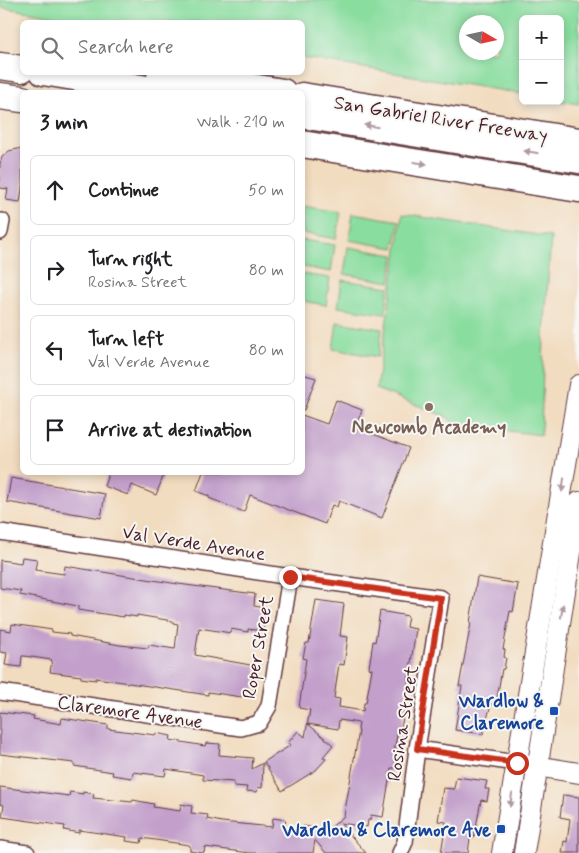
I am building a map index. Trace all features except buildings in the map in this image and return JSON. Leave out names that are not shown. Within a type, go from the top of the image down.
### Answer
[{"type":"highway","points":[[0,47],[20,51]]},
{"type":"highway","points":[[0,66],[20,69]]},
{"type":"highway","points":[[61,75],[154,90]]},
{"type":"highway","points":[[178,75],[271,90]]},
{"type":"highway","points":[[0,96],[20,99]]},
{"type":"highway","name":"San Gabriel River Freeway","points":[[305,96],[579,141]]},
{"type":"highway","points":[[305,115],[579,160]]},
{"type":"highway","points":[[305,144],[579,189]]},
{"type":"main road","points":[[502,853],[579,385]]},
{"type":"main road","points":[[524,853],[579,502]]},
{"type":"main road","points":[[517,763],[579,773]]},
{"type":"street","name":"Val Verde Avenue","points":[[0,532],[290,577],[441,598]]},
{"type":"street","name":"Roper Street","points":[[259,723],[269,706],[290,577]]},
{"type":"street","name":"Rosina Street","points":[[400,853],[405,842],[417,749],[441,598]]},
{"type":"street","name":"Claremore Avenue","points":[[0,692],[242,728],[259,723]]},
{"type":"street","points":[[417,749],[517,763]]},
{"type":"street","points":[[0,848],[27,853]]},
{"type":"green space","points":[[0,0],[579,0],[579,104],[564,102],[564,15],[519,15],[519,93],[305,58],[305,20],[79,20],[0,7]]},
{"type":"green space","points":[[305,206],[341,212],[336,239],[305,233]]},
{"type":"green space","points":[[353,213],[399,221],[394,248],[349,240]]},
{"type":"green space","points":[[402,214],[551,237],[544,336],[541,435],[454,424],[447,417],[376,389]]},
{"type":"green space","points":[[305,240],[335,245],[331,272],[305,267]]},
{"type":"green space","points":[[348,247],[394,255],[390,282],[344,274]]},
{"type":"green space","points":[[305,274],[330,278],[326,305],[305,301]]},
{"type":"green space","points":[[342,280],[389,287],[385,314],[338,307]]},
{"type":"green space","points":[[337,322],[382,329],[378,357],[333,349]]},
{"type":"place","name":"Newcomb Academy","points":[[429,407]]},
{"type":"place","name":"Wardlow & Claremore","points":[[554,711]]},
{"type":"place","name":"Wardlow & Claremore Ave","points":[[501,829]]},
{"type":"route","points":[[290,577],[441,598],[417,749],[517,763]]}]
